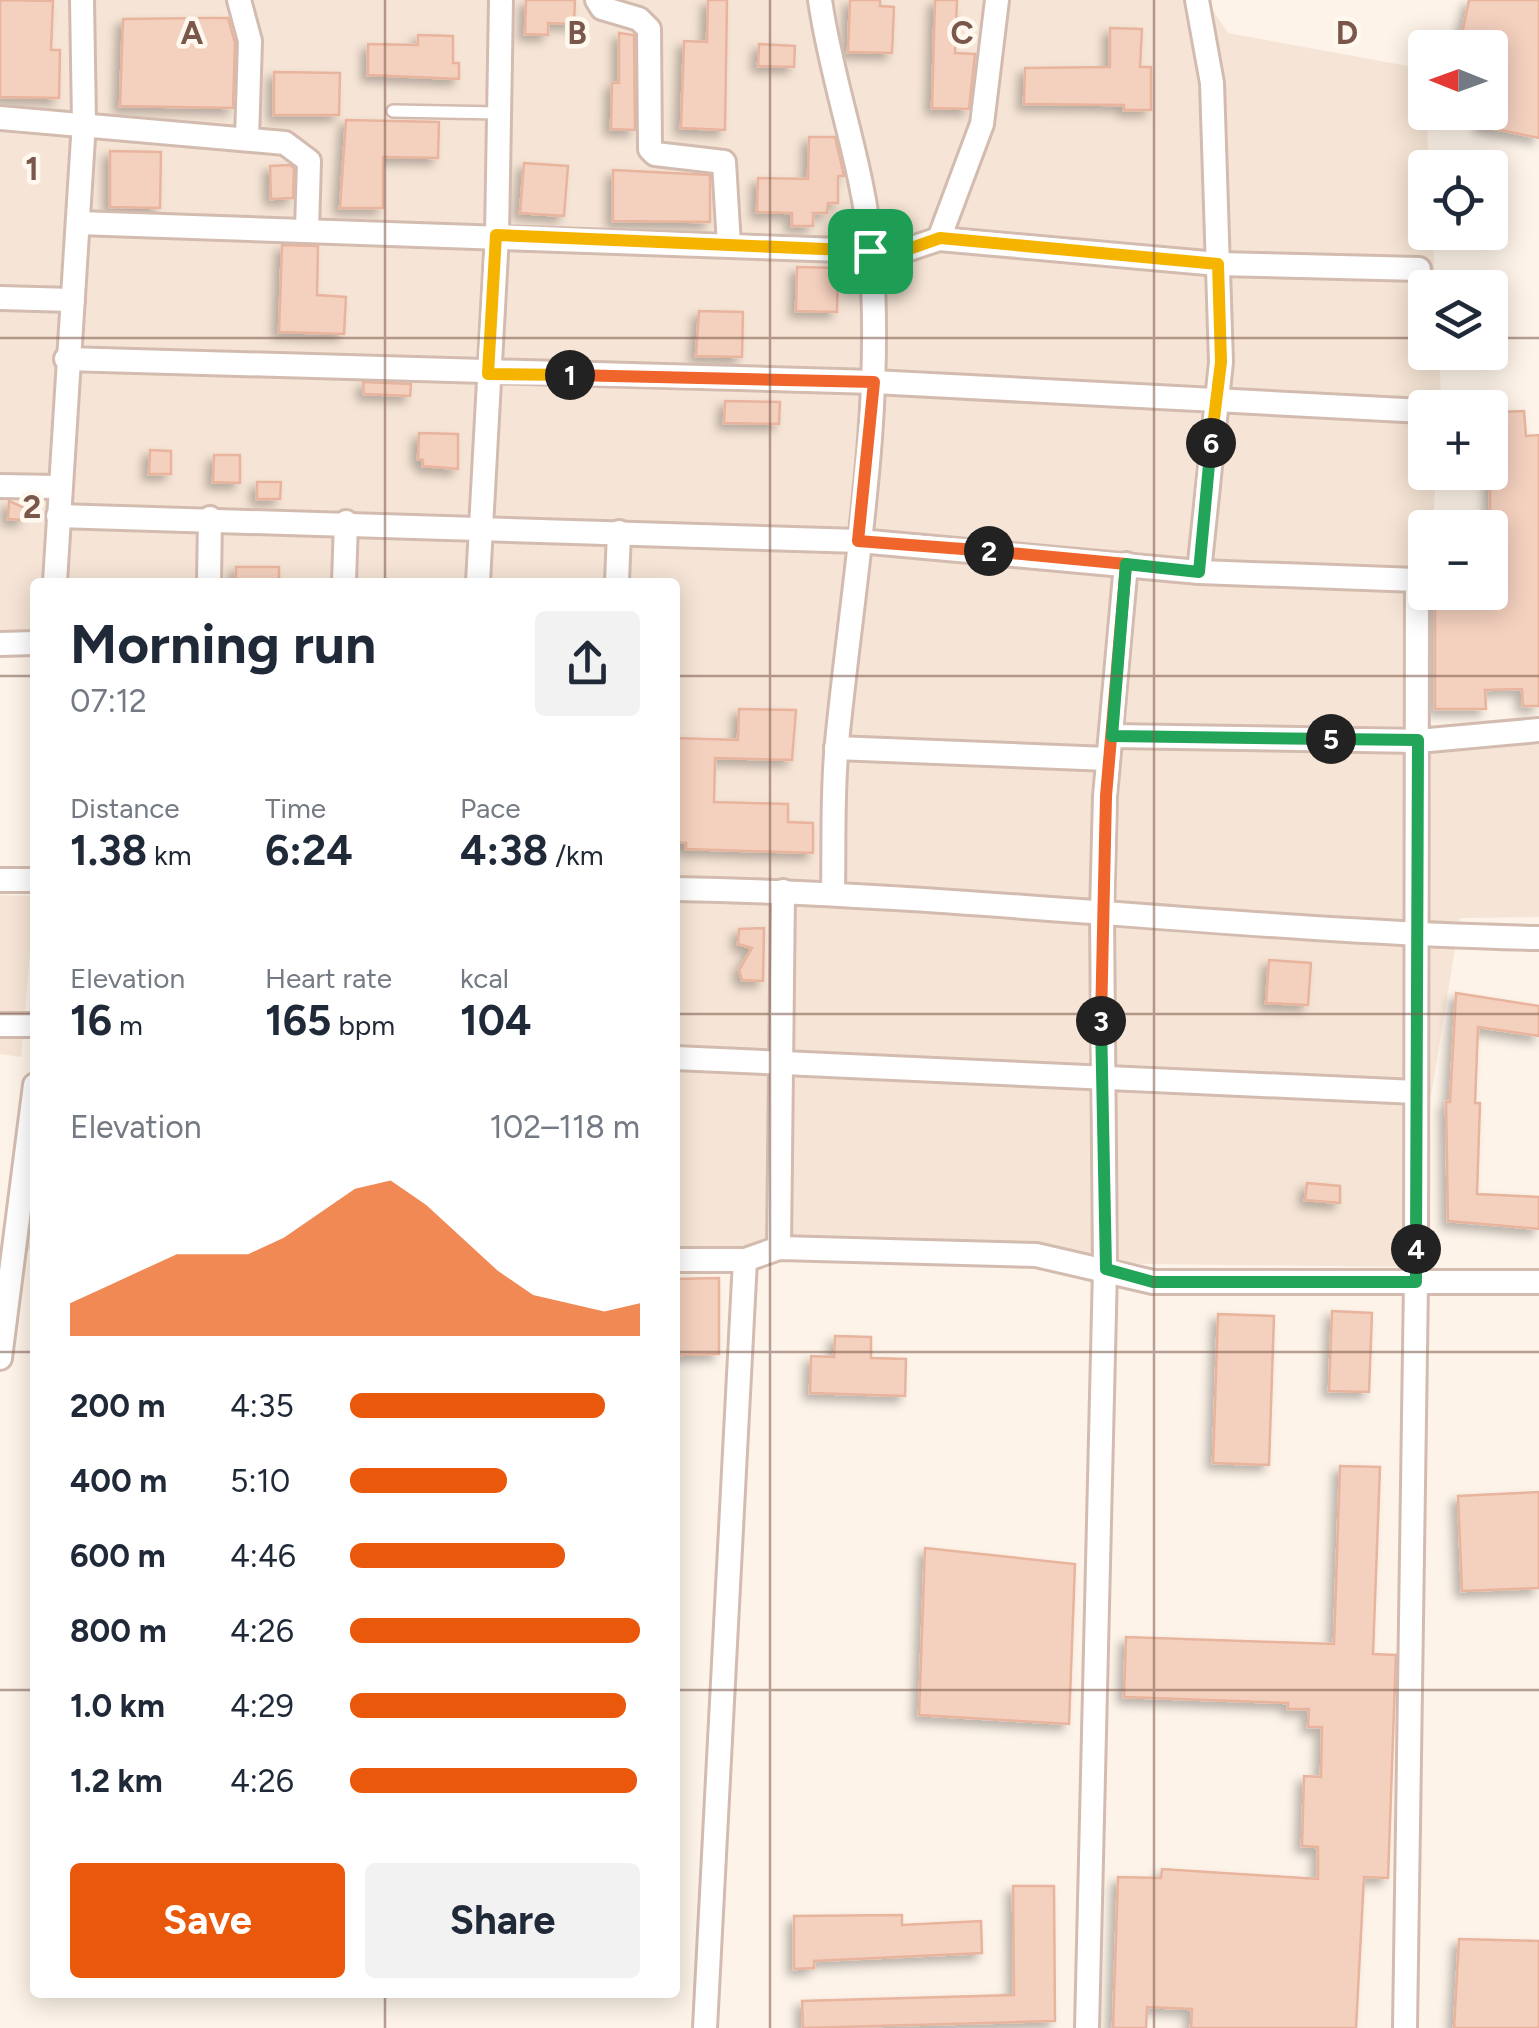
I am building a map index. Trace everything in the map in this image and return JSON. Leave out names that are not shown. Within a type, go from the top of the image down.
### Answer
[{"type":"street","points":[[56,578],[58,487],[84,122],[82,0]]},
{"type":"street","points":[[239,0],[250,40],[247,139]]},
{"type":"street","points":[[478,578],[496,235],[502,0]]},
{"type":"street","points":[[597,0],[602,8],[639,18],[649,29],[650,149],[655,154],[724,162],[729,245]]},
{"type":"street","points":[[820,0],[827,49],[851,134],[870,251],[874,382],[836,748],[833,893]]},
{"type":"street","points":[[940,238],[982,124],[997,0]]},
{"type":"street","points":[[1198,0],[1212,83],[1221,362],[1199,572]]},
{"type":"street","points":[[0,118],[84,122],[285,143],[309,161],[306,230]]},
{"type":"street","points":[[79,223],[870,251],[906,250],[940,238],[1218,264],[1419,269]]},
{"type":"street","points":[[0,298],[73,300]]},
{"type":"street","points":[[66,359],[874,382],[1216,403],[1408,409]]},
{"type":"street","points":[[0,486],[58,487]]},
{"type":"street","points":[[58,516],[480,526],[858,541],[1199,572],[1417,580],[1416,1282],[1405,2028]]},
{"type":"street","points":[[208,578],[210,518]]},
{"type":"street","points":[[344,578],[346,522]]},
{"type":"street","points":[[617,578],[619,532]]},
{"type":"street","points":[[1087,2028],[1106,1269],[1102,912],[1110,748],[1126,564]]},
{"type":"street","points":[[0,644],[30,643]]},
{"type":"street","points":[[836,748],[1110,748],[1418,740],[1539,730]]},
{"type":"street","points":[[0,880],[30,880]]},
{"type":"street","points":[[680,889],[833,893],[1415,936],[1539,938]]},
{"type":"street","points":[[779,1248],[783,891]]},
{"type":"street","points":[[0,1025],[30,1025]]},
{"type":"street","points":[[680,1058],[1416,1092]]},
{"type":"street","points":[[0,1358],[26,1250],[30,1177]]},
{"type":"street","points":[[680,1260],[745,1260],[779,1248],[1036,1256],[1153,1282],[1539,1282]]},
{"type":"street","points":[[706,2028],[745,1260]]},
{"type":"lane","points":[[393,111],[499,113]]},
{"type":"shaded area","points":[[0,0],[1206,0],[1228,33],[1408,66],[1408,130],[1427,130],[1428,150],[1408,150],[1408,250],[1434,250],[1434,270],[1408,270],[1408,370],[1440,370],[1441,390],[1408,390],[1408,490],[1435,490],[1434,510],[1408,510],[1408,610],[1428,610],[1421,728],[1539,725],[1539,917],[1460,918],[1403,1267],[680,1258],[680,578],[30,578],[30,648],[0,647]]},
{"type":"shaded area","points":[[0,895],[30,896],[30,954],[21,1057],[0,1054]]},
{"type":"shaded area","points":[[30,1149],[30,1250],[16,1250]]},
{"type":"building","points":[[0,0],[53,1],[51,50],[60,50],[59,98],[0,97]]},
{"type":"building","points":[[526,0],[575,0],[574,24],[548,23],[548,35],[525,34]]},
{"type":"building","points":[[708,0],[727,0],[725,130],[681,128],[684,41],[707,42]]},
{"type":"building","points":[[850,0],[880,0],[880,6],[894,7],[892,53],[848,52]]},
{"type":"building","points":[[935,0],[957,0],[955,53],[975,54],[969,109],[932,108]]},
{"type":"building","points":[[1469,0],[1539,0],[1539,138],[1500,130],[1508,130],[1508,30],[1463,30]]},
{"type":"building","points":[[228,18],[235,43],[233,108],[120,106],[123,19]]},
{"type":"building","points":[[1110,28],[1142,29],[1140,67],[1151,67],[1151,110],[1124,110],[1124,105],[1024,104],[1025,68],[1110,67]]},
{"type":"building","points":[[619,33],[634,35],[635,130],[611,129],[612,83],[619,83]]},
{"type":"building","points":[[418,35],[453,36],[453,63],[459,63],[459,79],[368,75],[368,44],[418,45]]},
{"type":"building","points":[[759,44],[795,46],[794,67],[758,66]]},
{"type":"building","points":[[274,72],[340,73],[339,115],[274,115]]},
{"type":"building","points":[[346,120],[439,122],[438,158],[383,157],[383,208],[340,208]]},
{"type":"building","points":[[809,137],[835,137],[844,176],[838,176],[838,203],[828,203],[827,213],[813,213],[813,226],[792,226],[792,213],[757,212],[758,178],[808,179]]},
{"type":"building","points":[[110,151],[161,152],[160,208],[110,207]]},
{"type":"building","points":[[524,163],[568,166],[564,216],[520,213]]},
{"type":"building","points":[[270,166],[294,168],[293,198],[271,199]]},
{"type":"building","points":[[613,170],[710,175],[710,222],[613,221]]},
{"type":"building","points":[[282,245],[318,246],[317,295],[346,297],[344,334],[279,332]]},
{"type":"building","points":[[797,267],[838,268],[837,312],[796,311]]},
{"type":"building","points":[[699,311],[743,312],[742,357],[696,356]]},
{"type":"building","points":[[363,382],[411,384],[410,396],[364,394]]},
{"type":"building","points":[[725,401],[780,402],[779,424],[724,423]]},
{"type":"building","points":[[1524,411],[1526,436],[1539,435],[1539,706],[1523,706],[1522,689],[1485,690],[1486,709],[1435,709],[1435,610],[1508,610],[1508,510],[1490,510],[1490,490],[1508,490],[1508,412]]},
{"type":"building","points":[[419,433],[458,434],[458,469],[423,466],[423,460],[418,459]]},
{"type":"building","points":[[150,450],[171,451],[171,474],[149,474]]},
{"type":"building","points":[[214,455],[240,455],[240,483],[213,482]]},
{"type":"building","points":[[257,482],[281,482],[280,499],[257,499]]},
{"type":"building","points":[[9,501],[25,508],[24,520],[8,519]]},
{"type":"building","points":[[236,567],[279,567],[279,578],[236,578]]},
{"type":"building","points":[[739,709],[796,710],[792,760],[715,758],[714,802],[788,804],[788,822],[813,823],[813,853],[686,849],[686,843],[680,842],[680,738],[738,740]]},
{"type":"building","points":[[764,928],[763,981],[742,980],[739,970],[752,948],[738,944],[739,929]]},
{"type":"building","points":[[1269,960],[1311,963],[1308,1005],[1266,1003]]},
{"type":"building","points":[[1456,993],[1539,1006],[1539,1036],[1478,1027],[1475,1103],[1480,1103],[1477,1194],[1539,1197],[1539,1229],[1448,1221],[1446,1102],[1450,1102]]},
{"type":"building","points":[[1307,1183],[1340,1186],[1340,1203],[1305,1200]]},
{"type":"building","points":[[719,1278],[719,1354],[680,1355],[680,1279]]},
{"type":"building","points":[[1332,1311],[1372,1313],[1369,1392],[1329,1391]]},
{"type":"building","points":[[1218,1314],[1274,1316],[1269,1465],[1213,1463]]},
{"type":"building","points":[[835,1336],[871,1337],[871,1358],[906,1359],[905,1396],[810,1393],[811,1356],[834,1357]]},
{"type":"building","points":[[1340,1466],[1380,1467],[1373,1654],[1396,1655],[1388,1878],[1364,1877],[1356,2028],[1191,2028],[1192,2009],[1147,2007],[1146,2028],[1113,2028],[1118,1877],[1161,1878],[1162,1869],[1318,1879],[1318,1847],[1302,1846],[1304,1776],[1321,1777],[1322,1727],[1308,1727],[1309,1709],[1288,1709],[1288,1703],[1124,1697],[1126,1637],[1334,1644]]},
{"type":"building","points":[[1539,1492],[1539,1588],[1462,1591],[1458,1496]]},
{"type":"building","points":[[925,1548],[1075,1564],[1069,1724],[919,1715]]},
{"type":"building","points":[[1013,1886],[1054,1886],[1055,2021],[803,2028],[802,2001],[1014,1995]]},
{"type":"building","points":[[902,1915],[902,1925],[981,1921],[982,1953],[814,1961],[814,1968],[794,1969],[794,1916]]},
{"type":"building","points":[[1459,1939],[1539,1941],[1539,2028],[1454,2028]]},
{"type":"route","points":[[870,251],[496,235],[488,374],[874,382],[858,541],[1126,564],[1112,736],[1108,759],[1102,912],[1106,1269],[1132,1280],[1153,1282],[1416,1282],[1418,740],[1112,736],[1118,650],[1126,564],[1199,572],[1221,362],[1218,264],[940,238],[906,250],[870,251]]}]
